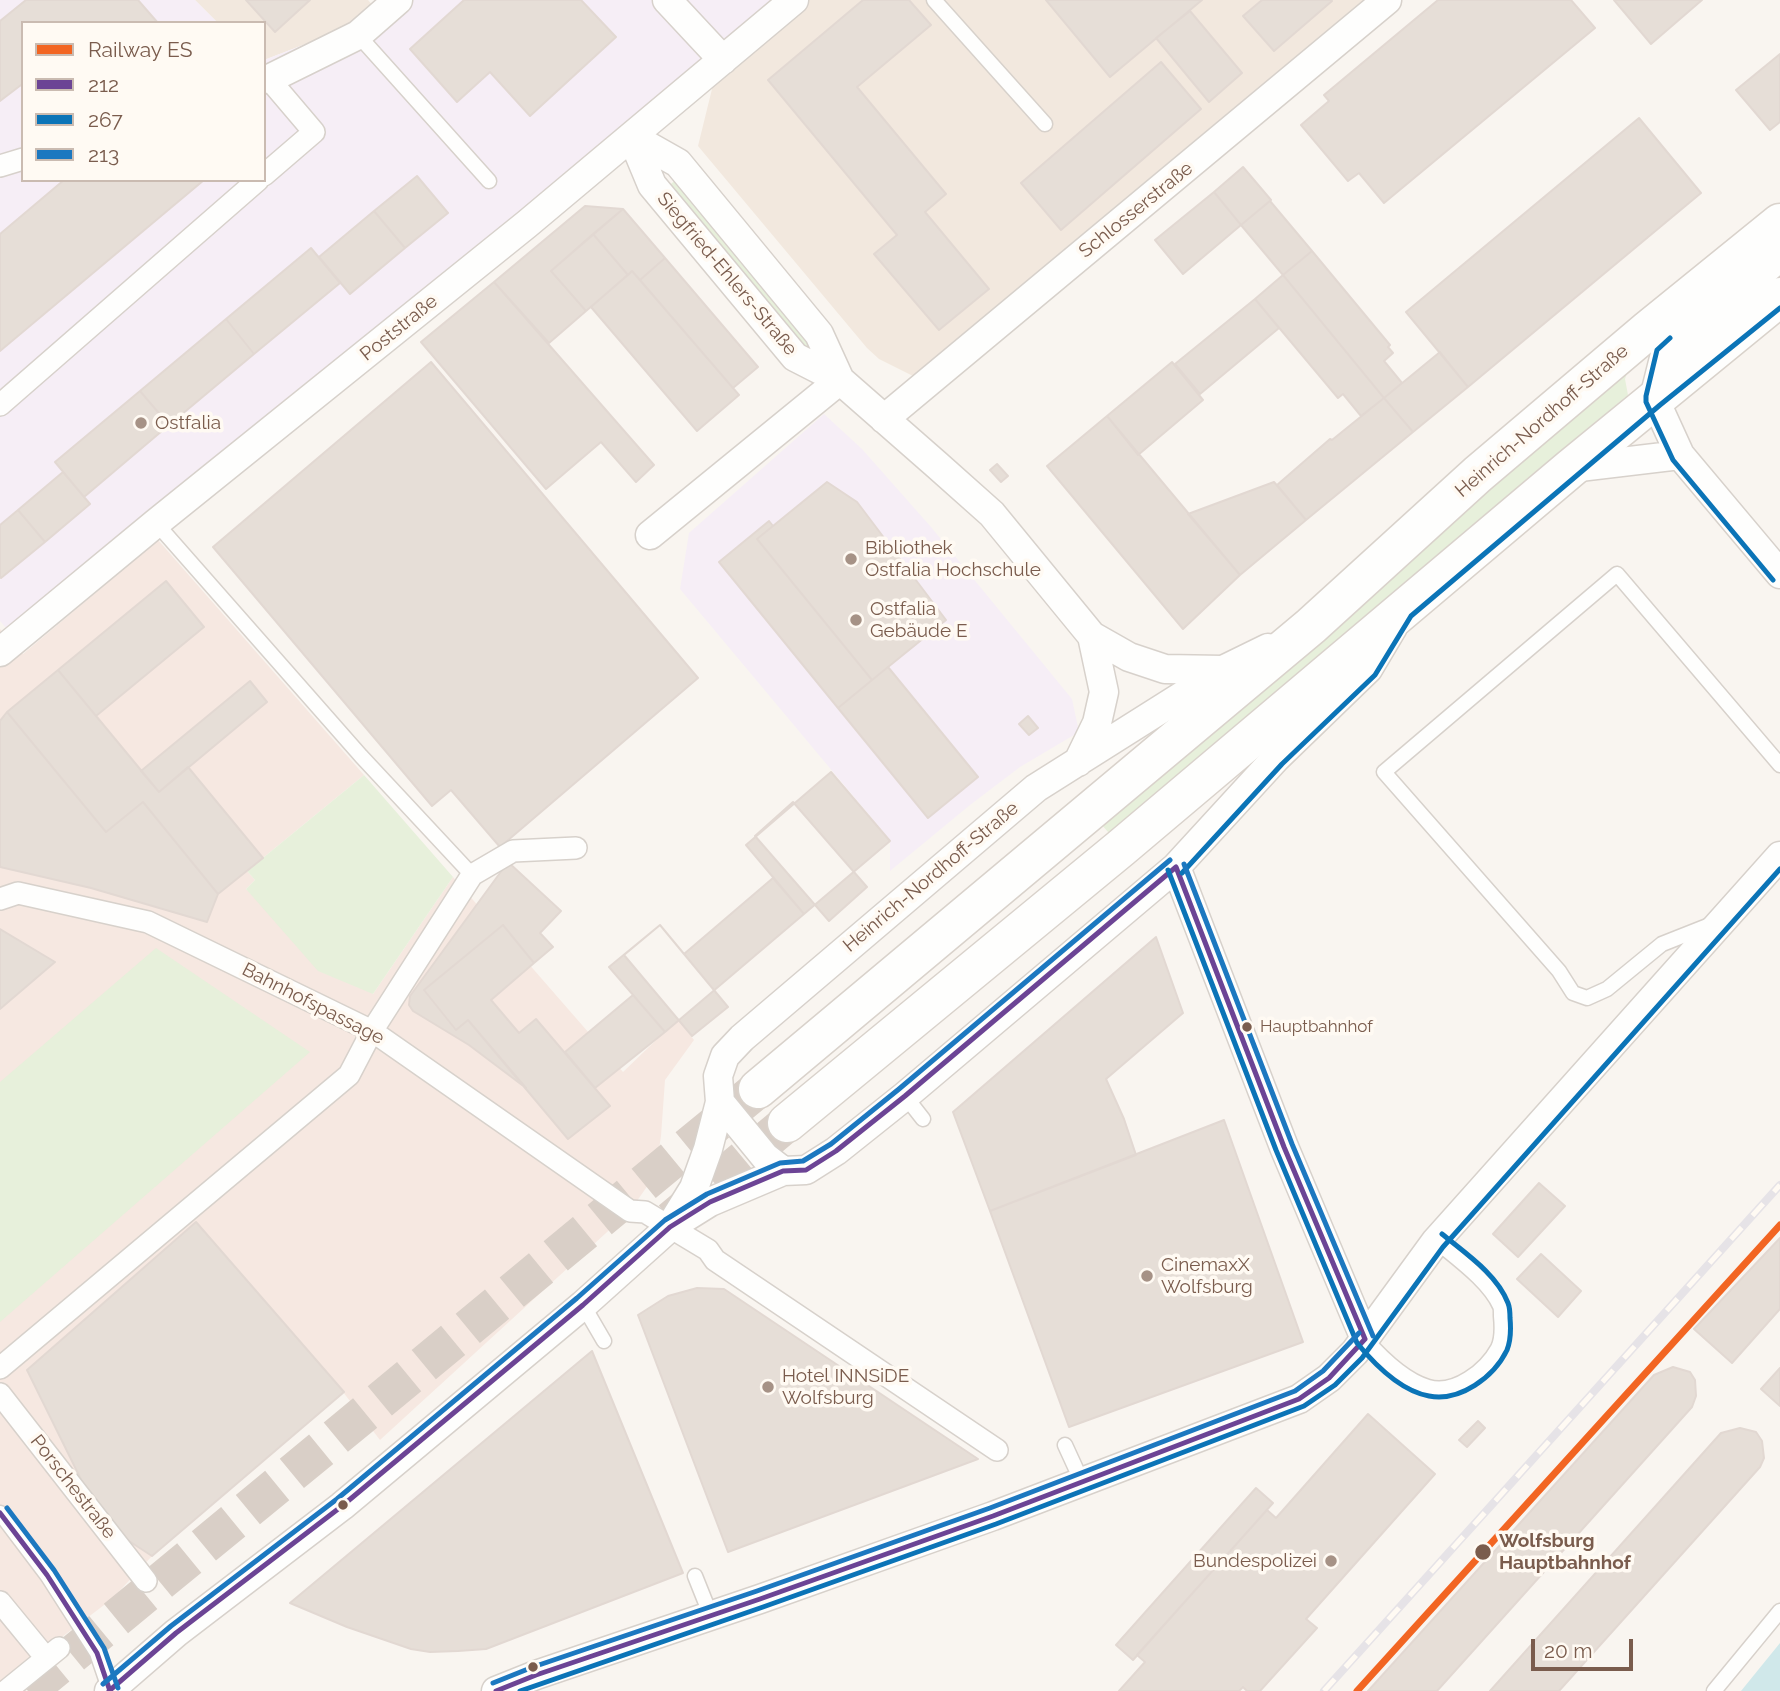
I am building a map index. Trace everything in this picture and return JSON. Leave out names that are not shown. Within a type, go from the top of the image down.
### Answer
[{"type":"main road","name":"Heinrich-Nordhoff-Straße","points":[[758,1089],[1311,626],[1478,474],[1780,223]]},
{"type":"main road","name":"Heinrich-Nordhoff-Straße","points":[[787,1123],[1111,857],[1654,398],[1780,297]]},
{"type":"street","points":[[667,0],[723,60]]},
{"type":"street","name":"Poststraße","points":[[5,637],[156,523],[527,224],[794,0]]},
{"type":"street","name":"Schlosserstraße","points":[[884,419],[1387,0]]},
{"type":"street","points":[[266,173],[314,132],[267,80],[358,35],[382,5]]},
{"type":"street","name":"Siegfried-Ehlers-Straße","points":[[632,137],[652,185],[795,357],[839,380],[992,514],[1092,636],[1129,657],[1165,669],[1223,670]]},
{"type":"street","points":[[0,166],[21,160]]},
{"type":"street","points":[[0,405],[256,182]]},
{"type":"street","points":[[1780,257],[1665,354],[1654,398],[1679,455],[1780,574]]},
{"type":"street","points":[[650,534],[839,380]]},
{"type":"street","points":[[1571,468],[1679,455]]},
{"type":"street","name":"Heinrich-Nordhoff-Straße","points":[[109,1691],[176,1633],[342,1506],[583,1305],[670,1227],[774,1164],[806,1170],[836,1151],[905,1096],[1176,867],[1276,758],[1368,669],[1404,610]]},
{"type":"street","name":"Heinrich-Nordhoff-Straße","points":[[670,1227],[694,1188],[708,1149],[720,1102],[718,1076],[725,1056],[742,1038],[1036,788],[1223,670],[1311,626]]},
{"type":"street","name":"Siegfried-Ehlers-Straße","points":[[1078,762],[1097,723],[1104,692],[1092,636]]},
{"type":"street","points":[[0,1368],[349,1075],[372,1031],[472,875],[513,851],[576,848]]},
{"type":"street","points":[[496,1691],[970,1524],[1299,1399],[1329,1378],[1365,1339],[1437,1241],[1780,856]]},
{"type":"street","points":[[1176,867],[1284,1147],[1365,1339]]},
{"type":"street","name":"Bahnhofspassage","points":[[0,899],[18,893],[148,922],[372,1031],[630,1211],[645,1212],[708,1250],[715,1260],[997,1450]]},
{"type":"street","points":[[720,1102],[774,1164]]},
{"type":"street","name":"Porschestraße","points":[[0,1394],[146,1581]]},
{"type":"street","points":[[0,1602],[52,1653],[6,1691]]},
{"type":"lane","points":[[934,0],[1045,124]]},
{"type":"lane","points":[[358,35],[489,181]]},
{"type":"lane","points":[[156,523],[361,756],[472,875]]},
{"type":"lane","points":[[1722,921],[1662,944],[1607,989],[1587,998],[1573,993],[1559,971],[1384,772],[1617,574],[1780,765]]},
{"type":"lane","points":[[905,1096],[923,1119]]},
{"type":"lane","points":[[1365,1339],[1404,1374],[1429,1388],[1454,1387],[1475,1376],[1499,1347],[1502,1330],[1500,1307],[1485,1284],[1437,1241]]},
{"type":"lane","points":[[583,1305],[604,1341]]},
{"type":"lane","points":[[1065,1445],[1082,1482]]},
{"type":"lane","points":[[0,1513],[47,1575],[97,1653],[109,1691]]},
{"type":"lane","points":[[695,1576],[711,1616]]},
{"type":"lane","points":[[1714,1691],[1780,1611]]},
{"type":"shaded area","name":"Ostfalia","points":[[0,0],[195,0],[216,21],[21,21],[21,182],[266,182],[266,59],[381,15],[379,0],[794,0],[15,638],[0,621]]},
{"type":"shaded area","points":[[195,0],[368,0],[381,15],[266,59],[266,21],[216,21]]},
{"type":"shaded area","points":[[794,0],[1387,0],[927,383],[879,359],[867,348],[698,146],[712,89],[723,60]]},
{"type":"shaded area","name":"Ostfalia Gebäude E","points":[[824,414],[862,449],[931,527],[1072,699],[1079,732],[1020,767],[890,871],[890,840],[680,589],[689,533]]},
{"type":"shaded area","points":[[158,540],[364,775],[247,871],[255,880],[246,889],[373,994],[453,877],[623,1072],[678,1019],[694,1040],[665,1080],[655,1175],[630,1211],[380,1440],[343,1392],[152,1556],[112,1599],[0,1684],[0,629],[23,654]]},
{"type":"green space","points":[[678,178],[811,345],[806,349],[666,188]]},
{"type":"green space","points":[[1630,364],[1625,379],[1628,395],[1109,833],[1099,822]]},
{"type":"green space","points":[[364,775],[453,877],[373,994],[318,971],[246,889],[255,880],[247,871]]},
{"type":"green space","points":[[156,948],[310,1052],[0,1322],[0,1082]]},
{"type":"water","points":[[1780,1643],[1780,1691],[1741,1691]]},
{"type":"building","points":[[26,0],[138,0],[156,21],[21,21],[21,85],[0,101],[0,21]]},
{"type":"building","points":[[246,0],[310,0],[275,32]]},
{"type":"building","points":[[464,0],[581,0],[616,37],[530,116],[490,72],[457,102],[410,49]]},
{"type":"building","points":[[863,0],[909,0],[931,25],[857,87],[946,194],[925,212],[989,289],[939,330],[874,254],[897,235],[768,80]]},
{"type":"building","points":[[1046,0],[1202,0],[1110,77]]},
{"type":"building","points":[[1262,0],[1332,1],[1274,51],[1243,16]]},
{"type":"building","points":[[1438,0],[1571,0],[1595,28],[1384,203],[1359,173],[1348,181],[1301,125],[1329,101],[1324,95]]},
{"type":"building","points":[[1614,0],[1702,0],[1651,44]]},
{"type":"building","points":[[1190,11],[1242,73],[1209,102],[1156,38]]},
{"type":"building","points":[[1780,54],[1780,122],[1770,130],[1736,90]]},
{"type":"building","points":[[1161,62],[1201,109],[1061,230],[1021,183]]},
{"type":"building","points":[[1639,118],[1701,193],[1468,387],[1406,312]]},
{"type":"building","points":[[1243,167],[1271,200],[1241,225],[1214,192]]},
{"type":"building","points":[[417,176],[448,213],[405,248],[374,211]]},
{"type":"building","points":[[62,182],[202,182],[0,351],[0,234]]},
{"type":"building","points":[[1214,192],[1241,225],[1183,274],[1155,240]]},
{"type":"building","points":[[1270,201],[1312,251],[1283,275],[1241,225]]},
{"type":"building","points":[[585,206],[623,209],[551,271],[586,311],[549,343],[494,282]]},
{"type":"building","points":[[623,209],[665,258],[640,280],[632,271],[628,275],[593,234]]},
{"type":"building","points":[[374,211],[405,248],[350,294],[319,257]]},
{"type":"building","points":[[593,234],[628,275],[586,311],[551,271]]},
{"type":"building","points":[[311,248],[340,283],[254,354],[226,319]]},
{"type":"building","points":[[1312,251],[1390,345],[1388,347],[1393,353],[1384,361],[1402,383],[1384,398],[1283,275]]},
{"type":"building","points":[[665,258],[758,367],[733,388],[640,280]]},
{"type":"building","points":[[632,271],[739,395],[697,431],[591,307]]},
{"type":"building","points":[[1283,275],[1384,398],[1361,416],[1343,394],[1338,398],[1255,299]]},
{"type":"building","points":[[494,282],[654,465],[636,482],[601,442],[546,489],[421,342]]},
{"type":"building","points":[[1255,299],[1279,328],[1200,394],[1175,364]]},
{"type":"building","points":[[226,319],[254,354],[169,425],[140,391]]},
{"type":"building","points":[[1440,352],[1468,387],[1413,432],[1384,398]]},
{"type":"building","points":[[431,362],[698,678],[500,847],[451,790],[432,806],[213,547]]},
{"type":"building","points":[[1172,362],[1203,400],[1138,455],[1107,416]]},
{"type":"building","points":[[140,391],[169,425],[84,497],[55,462]]},
{"type":"building","points":[[1384,398],[1413,432],[1306,520],[1277,485],[1330,439]]},
{"type":"building","points":[[1107,416],[1240,575],[1183,629],[1047,466]]},
{"type":"building","points":[[997,464],[1008,476],[1001,482],[990,470]]},
{"type":"building","points":[[63,472],[90,504],[45,542],[18,510]]},
{"type":"building","points":[[827,482],[857,502],[946,620],[872,680],[757,539]]},
{"type":"building","points":[[1274,482],[1306,520],[1240,575],[1188,514]]},
{"type":"building","points":[[18,510],[45,542],[1,578],[0,525]]},
{"type":"building","points":[[769,521],[773,526],[757,539],[872,680],[838,708],[719,562]]},
{"type":"building","points":[[166,581],[204,627],[96,716],[58,670]]},
{"type":"building","points":[[888,667],[978,777],[928,818],[838,708]]},
{"type":"building","points":[[58,670],[159,792],[188,767],[263,858],[218,894],[143,802],[106,832],[7,712]]},
{"type":"building","points":[[250,681],[267,702],[159,792],[141,771]]},
{"type":"building","points":[[7,712],[106,832],[143,802],[218,894],[207,922],[91,888],[0,867],[0,721]]},
{"type":"building","points":[[1028,716],[1038,728],[1029,735],[1019,724]]},
{"type":"building","points":[[831,772],[890,841],[804,914],[746,845]]},
{"type":"building","points":[[793,802],[867,887],[829,921],[755,836]]},
{"type":"building","points":[[508,862],[561,911],[540,933],[553,947],[534,963],[503,925],[424,990],[456,1030],[468,1020],[526,1088],[469,1045],[413,1011],[409,1005],[410,996]]},
{"type":"building","points":[[773,878],[804,914],[665,1032],[609,967],[660,925],[684,954]]},
{"type":"building","points":[[503,925],[534,963],[491,1000],[519,1033],[536,1019],[610,1106],[568,1139],[468,1020],[456,1030],[424,990]]},
{"type":"building","points":[[660,925],[728,1007],[692,1036],[624,955]]},
{"type":"building","points":[[0,929],[55,962],[0,1009]]},
{"type":"building","points":[[1156,937],[1183,1013],[1106,1079],[1136,1155],[990,1211],[953,1112]]},
{"type":"building","points":[[633,995],[665,1032],[595,1088],[565,1052]]},
{"type":"building","name":"CinemaxX Wolfsburg","points":[[1224,1120],[1303,1342],[1069,1427],[990,1211]]},
{"type":"building","points":[[1539,1183],[1565,1206],[1518,1257],[1493,1234]]},
{"type":"building","points":[[196,1222],[344,1392],[152,1556],[103,1524],[27,1370]]},
{"type":"building","points":[[1780,1238],[1780,1309],[1732,1363],[1694,1329]]},
{"type":"building","points":[[1541,1254],[1581,1291],[1558,1317],[1517,1279]]},
{"type":"building","name":"Hotel INNSiDE Wolfsburg","points":[[697,1288],[724,1289],[978,1459],[728,1552],[638,1315],[668,1296]]},
{"type":"building","points":[[592,1351],[683,1573],[486,1649],[430,1652],[411,1649],[347,1627],[290,1603]]},
{"type":"building","points":[[1673,1367],[1690,1372],[1695,1380],[1696,1396],[1692,1407],[1437,1691],[1368,1691],[1654,1375]]},
{"type":"building","points":[[1780,1368],[1780,1406],[1761,1389]]},
{"type":"building","points":[[1368,1414],[1435,1474],[1306,1619],[1317,1628],[1260,1691],[1247,1691],[1243,1687],[1239,1691],[1119,1691],[1145,1662],[1137,1655],[1267,1510],[1276,1518]]},
{"type":"building","points":[[1478,1421],[1485,1428],[1467,1447],[1459,1440]]},
{"type":"building","points":[[1740,1428],[1756,1432],[1762,1441],[1764,1458],[1760,1467],[1559,1691],[1490,1691],[1721,1433]]},
{"type":"building","points":[[1256,1488],[1273,1503],[1133,1660],[1116,1645]]},
{"type":"tunnel","points":[[28,1691],[758,1089]]},
{"type":"tunnel","points":[[671,1220],[787,1123]]},
{"type":"railway","points":[[1324,1691],[1780,1185]]},
{"type":"rail line","name":"ES","points":[[1357,1691],[1780,1225]]},
{"type":"transit line","name":"267","points":[[1182,873],[1282,764],[1375,675],[1411,616],[1660,405],[1780,308]]},
{"type":"transit line","name":"267","points":[[1670,338],[1657,350],[1646,402],[1673,460],[1773,580]]},
{"type":"transit line","name":"213","points":[[103,1684],[171,1626],[337,1499],[577,1298],[665,1220],[707,1194],[780,1163],[803,1161],[831,1144],[1170,860]]},
{"type":"transit line","name":"213","points":[[1184,864],[1292,1144],[1373,1336]]},
{"type":"transit line","name":"212","points":[[1176,867],[1284,1147],[1365,1339]]},
{"type":"transit line","name":"212","points":[[109,1691],[176,1633],[342,1506],[583,1305],[670,1227],[710,1202],[783,1171],[806,1170],[836,1151],[1176,867]]},
{"type":"transit line","name":"267","points":[[520,1691],[996,1524],[1304,1406],[1335,1385],[1362,1358],[1443,1247],[1780,869]]},
{"type":"transit line","name":"267","points":[[1168,870],[1276,1150],[1357,1343],[1380,1368],[1408,1389],[1441,1397],[1464,1391],[1485,1378],[1507,1350],[1511,1330],[1509,1305],[1503,1292],[1480,1265],[1442,1234]]},
{"type":"transit line","name":"213","points":[[493,1683],[990,1508],[1295,1391],[1323,1371],[1359,1333]]},
{"type":"transit line","name":"212","points":[[496,1691],[993,1516],[1299,1399],[1329,1378],[1365,1339]]},
{"type":"transit line","name":"213","points":[[7,1508],[54,1570],[104,1648],[118,1688]]},
{"type":"transit line","name":"212","points":[[0,1513],[47,1575],[97,1653],[110,1691]]},
{"type":"place","name":"Ostfalia","points":[[141,423]]},
{"type":"place","name":"Bibliothek Ostfalia Hochschule","points":[[851,559]]},
{"type":"place","name":"Ostfalia Gebäude E","points":[[856,620]]},
{"type":"place","name":"Hauptbahnhof","points":[[1247,1027]]},
{"type":"place","name":"CinemaxX Wolfsburg","points":[[1147,1276]]},
{"type":"place","name":"Hotel INNSiDE Wolfsburg","points":[[768,1387]]},
{"type":"place","name":"Wolfsburg Hauptbahnhof","points":[[1483,1552]]},
{"type":"place","name":"Bundespolizei","points":[[1331,1561]]}]
